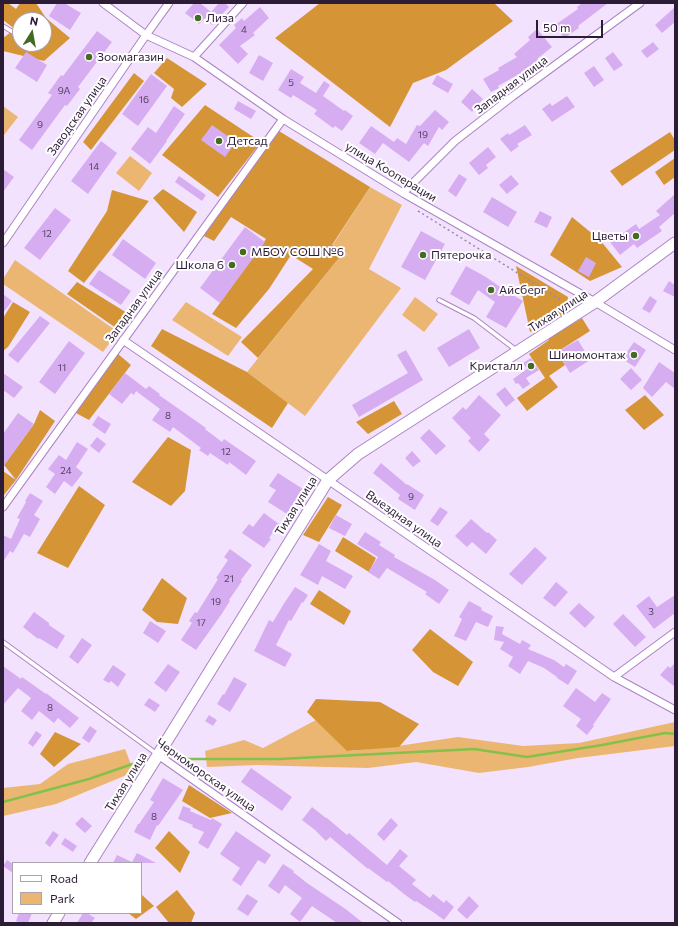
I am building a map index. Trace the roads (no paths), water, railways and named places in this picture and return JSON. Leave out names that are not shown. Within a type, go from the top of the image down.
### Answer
[{"type":"main road","name":"Тихая улица","points":[[91,862],[328,480],[358,454],[595,302],[675,243]]},
{"type":"main road","points":[[53,923],[58,914]]},
{"type":"street","name":"улица Кооперации","points":[[103,3],[146,35],[194,57],[283,119],[403,192],[595,302],[675,350]]},
{"type":"street","name":"Заводская улица","points":[[3,243],[169,3]]},
{"type":"street","points":[[194,57],[242,3]]},
{"type":"street","name":"Западная улица","points":[[403,192],[455,141],[513,96],[640,3]]},
{"type":"street","name":"Западная улица","points":[[3,506],[283,119]]},
{"type":"street","name":"Выездная улица","points":[[123,340],[614,677],[675,710]]},
{"type":"street","points":[[614,677],[675,632]]},
{"type":"street","name":"Черноморская улица","points":[[158,755],[398,923]]},
{"type":"lane","points":[[3,26],[12,32]]},
{"type":"lane","points":[[438,300],[474,318],[518,352]]},
{"type":"lane","name":"Черноморская улица","points":[[3,642],[158,755]]},
{"type":"waterway","points":[[182,759],[279,759],[474,749],[527,757],[665,733],[675,734]]},
{"type":"waterway","points":[[3,802],[89,779],[147,759]]},
{"type":"place","name":"Лиза","points":[[198,18]]},
{"type":"place","name":"Зоомагазин","points":[[89,57]]},
{"type":"place","name":"Детсад","points":[[219,141]]},
{"type":"place","name":"Цветы","points":[[636,236]]},
{"type":"place","name":"МБОУ СОШ №6","points":[[243,252]]},
{"type":"place","name":"Пятерочка","points":[[423,255]]},
{"type":"place","name":"Школа 6","points":[[232,265]]},
{"type":"place","name":"Айсберг","points":[[491,290]]},
{"type":"place","name":"Шиномонтаж","points":[[634,355]]},
{"type":"place","name":"Кристалл","points":[[531,366]]}]
